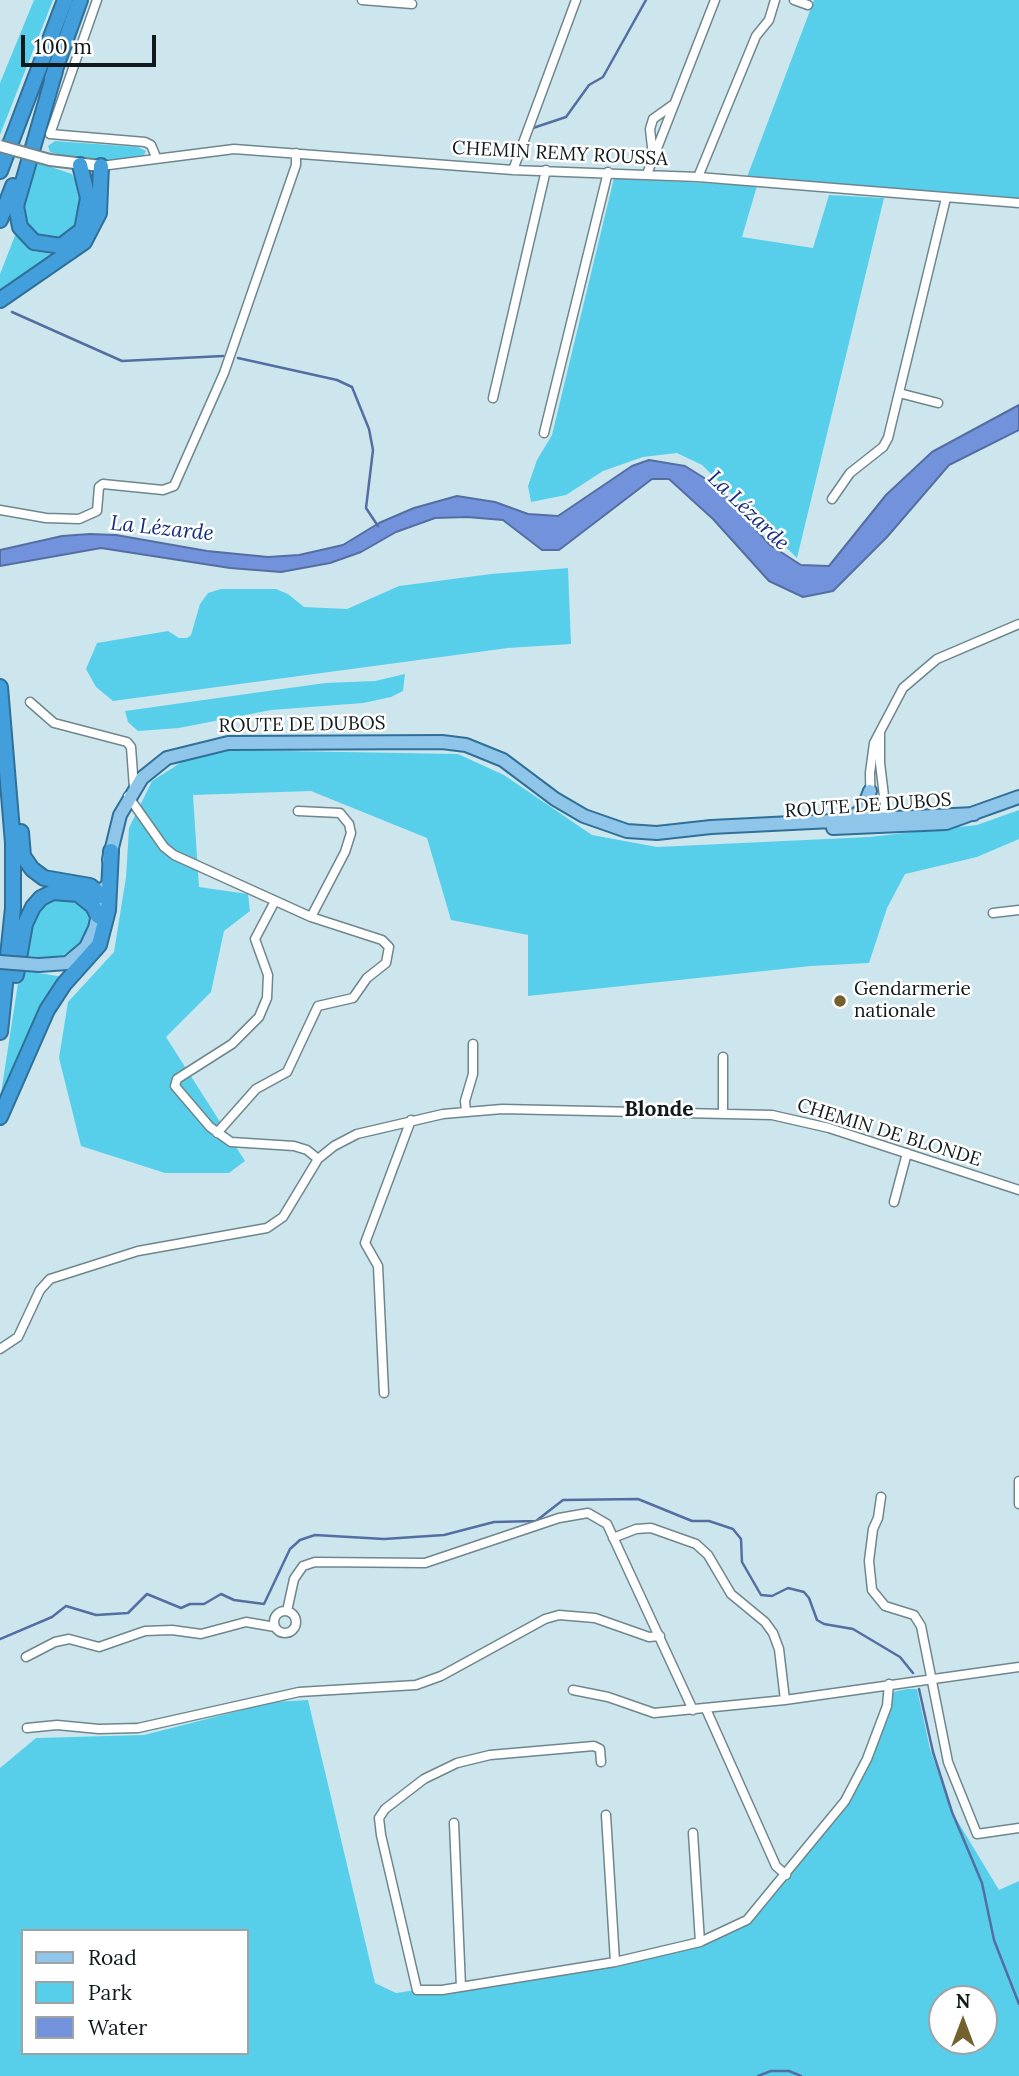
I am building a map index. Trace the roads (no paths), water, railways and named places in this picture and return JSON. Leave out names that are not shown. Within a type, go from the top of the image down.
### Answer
[{"type":"highway","points":[[0,171],[65,0]]},
{"type":"highway","points":[[0,220],[80,0]]},
{"type":"highway","points":[[0,148],[15,111],[42,59]]},
{"type":"highway","points":[[55,71],[16,206],[20,228],[34,242],[61,246],[82,230],[88,198],[80,165]]},
{"type":"highway","points":[[0,300],[84,242],[99,213],[101,166]]},
{"type":"highway","points":[[0,680],[10,709],[23,856],[32,869],[44,878],[85,885],[102,896]]},
{"type":"highway","points":[[0,687],[9,769],[13,908],[0,1032]]},
{"type":"highway","points":[[85,885],[110,858]]},
{"type":"highway","points":[[0,1117],[47,1010],[64,984],[99,945],[107,917],[110,858]]},
{"type":"highway","points":[[0,1048],[25,924],[33,907],[53,892],[66,891],[86,898],[98,916]]},
{"type":"main road","points":[[0,148],[50,160],[101,166]]},
{"type":"main road","name":"ROUTE DE DUBOS","points":[[0,961],[39,965],[67,963],[75,957],[92,937],[120,815],[131,792],[149,770],[167,758],[228,743],[442,742],[466,745],[487,752],[555,799],[608,826],[656,833],[974,814],[1019,797]]},
{"type":"main road","points":[[848,819],[863,809],[870,791]]},
{"type":"main road","name":"ROUTE DE DUBOS","points":[[679,832],[711,827],[848,819],[871,822]]},
{"type":"street","points":[[97,0],[50,134],[145,142],[151,145],[156,157]]},
{"type":"street","points":[[362,0],[412,4]]},
{"type":"street","points":[[513,170],[576,0]]},
{"type":"street","points":[[648,174],[715,0]]},
{"type":"street","points":[[698,177],[756,36],[769,20],[775,0]]},
{"type":"street","points":[[794,0],[808,5]]},
{"type":"street","points":[[653,158],[651,124],[657,114],[674,104]]},
{"type":"street","name":"CHEMIN REMY ROUSSA","points":[[101,166],[234,149],[513,170],[698,177],[1019,203]]},
{"type":"street","points":[[0,510],[51,519],[79,519],[97,511],[99,487],[103,484],[163,490],[174,486],[224,373],[296,165],[296,153]]},
{"type":"street","points":[[493,398],[546,170]]},
{"type":"street","points":[[544,433],[608,172]]},
{"type":"street","points":[[832,499],[850,473],[883,447],[888,438],[946,198]]},
{"type":"street","points":[[899,393],[938,403]]},
{"type":"street","points":[[871,822],[872,752],[880,730],[903,688],[924,668],[954,650],[1019,624]]},
{"type":"street","points":[[30,702],[54,723],[67,728],[118,737],[127,742],[131,747],[131,792],[169,851],[311,917],[382,940],[389,947],[388,959],[367,978],[351,1000],[318,1006],[287,1072],[256,1089],[217,1133]]},
{"type":"street","points":[[880,730],[880,763],[887,821]]},
{"type":"street","points":[[298,811],[340,813],[349,824],[351,833],[345,852],[311,917]]},
{"type":"street","points":[[275,901],[255,939],[268,975],[267,998],[259,1017],[232,1044],[175,1082],[178,1091],[217,1133],[237,1144],[294,1146],[318,1159]]},
{"type":"street","points":[[993,913],[1019,910]]},
{"type":"street","points":[[466,1111],[464,1101],[473,1074],[473,1044]]},
{"type":"street","points":[[723,1057],[723,1112]]},
{"type":"street","name":"CHEMIN DE BLONDE","points":[[0,1349],[18,1337],[40,1290],[50,1279],[138,1251],[267,1228],[283,1217],[318,1159],[334,1146],[357,1134],[411,1120],[466,1111],[723,1112],[780,1116],[829,1128],[1019,1189]]},
{"type":"street","points":[[384,1393],[378,1266],[365,1243],[411,1120]]},
{"type":"street","points":[[894,1202],[907,1153]]},
{"type":"street","points":[[1019,1481],[1019,1504]]},
{"type":"street","points":[[881,1497],[869,1561],[872,1590],[885,1606],[914,1615],[921,1626],[948,1762],[977,1834],[1019,1828]]},
{"type":"street","points":[[275,1627],[275,1617],[287,1611],[297,1572],[315,1562],[425,1563],[580,1513],[598,1517],[607,1524],[693,1710]]},
{"type":"street","points":[[613,1538],[636,1529],[651,1528],[696,1544],[708,1555],[731,1594],[773,1633],[779,1649],[785,1700]]},
{"type":"street","points":[[26,1657],[55,1642],[69,1639],[99,1647],[145,1631],[172,1630],[201,1634],[246,1622],[275,1627],[284,1633],[294,1629],[295,1618],[287,1611]]},
{"type":"street","points":[[27,1728],[57,1725],[99,1729],[138,1728],[299,1692],[416,1685],[441,1676],[545,1619],[559,1615],[595,1618],[649,1637],[660,1636]]},
{"type":"street","points":[[573,1690],[608,1697],[654,1713],[785,1700],[1019,1667]]},
{"type":"street","points":[[601,1762],[598,1746],[490,1755],[457,1763],[424,1779],[385,1809],[379,1818],[381,1835],[415,1987],[422,1993],[615,1962],[700,1942],[747,1920],[845,1801],[862,1774],[887,1706],[889,1684]]},
{"type":"street","points":[[706,1709],[776,1866],[786,1875]]},
{"type":"street","points":[[606,1815],[615,1962]]},
{"type":"street","points":[[454,1823],[461,1987]]},
{"type":"street","points":[[693,1833],[700,1942]]},
{"type":"water","points":[[1019,405],[1019,430],[949,465],[887,537],[833,591],[803,597],[769,581],[713,519],[669,479],[652,479],[559,550],[542,550],[503,520],[467,517],[435,518],[396,532],[361,552],[330,563],[281,572],[230,568],[101,548],[0,566],[0,550],[62,536],[90,534],[116,535],[207,551],[268,557],[299,555],[343,545],[379,523],[414,508],[457,496],[495,502],[528,514],[558,516],[632,466],[649,460],[685,466],[717,486],[770,545],[801,565],[829,566],[886,495],[932,452]]},
{"type":"waterway","points":[[533,128],[566,117],[589,85],[603,77],[646,0]]},
{"type":"waterway","points":[[12,312],[122,361],[223,356]]},
{"type":"waterway","points":[[238,358],[337,380],[352,387],[369,429],[373,450],[366,508],[378,526]]},
{"type":"waterway","points":[[0,1639],[52,1617],[66,1606],[96,1615],[128,1613],[147,1594],[181,1608],[190,1604],[204,1604],[221,1594],[234,1600],[264,1604],[290,1549],[300,1540],[315,1535],[384,1539],[444,1535],[494,1522],[536,1521],[563,1500],[638,1499],[692,1521],[709,1521],[733,1529],[741,1539],[742,1562],[761,1595],[772,1596],[788,1588],[804,1592],[817,1620],[824,1624],[853,1629],[900,1657],[913,1673]]},
{"type":"waterway","points":[[919,1689],[933,1752],[952,1812],[982,1883],[994,1940],[1019,2004]]},
{"type":"waterway","points":[[758,2076],[771,2071],[789,2071],[801,2076]]},
{"type":"place","name":"Gendarmerie nationale","points":[[840,1001]]},
{"type":"district","name":"Blonde","points":[[659,1110]]},
{"type":"water label","name":"La Lézarde","points":[[748,511]]},
{"type":"water label","name":"La Lézarde","points":[[162,529]]}]
